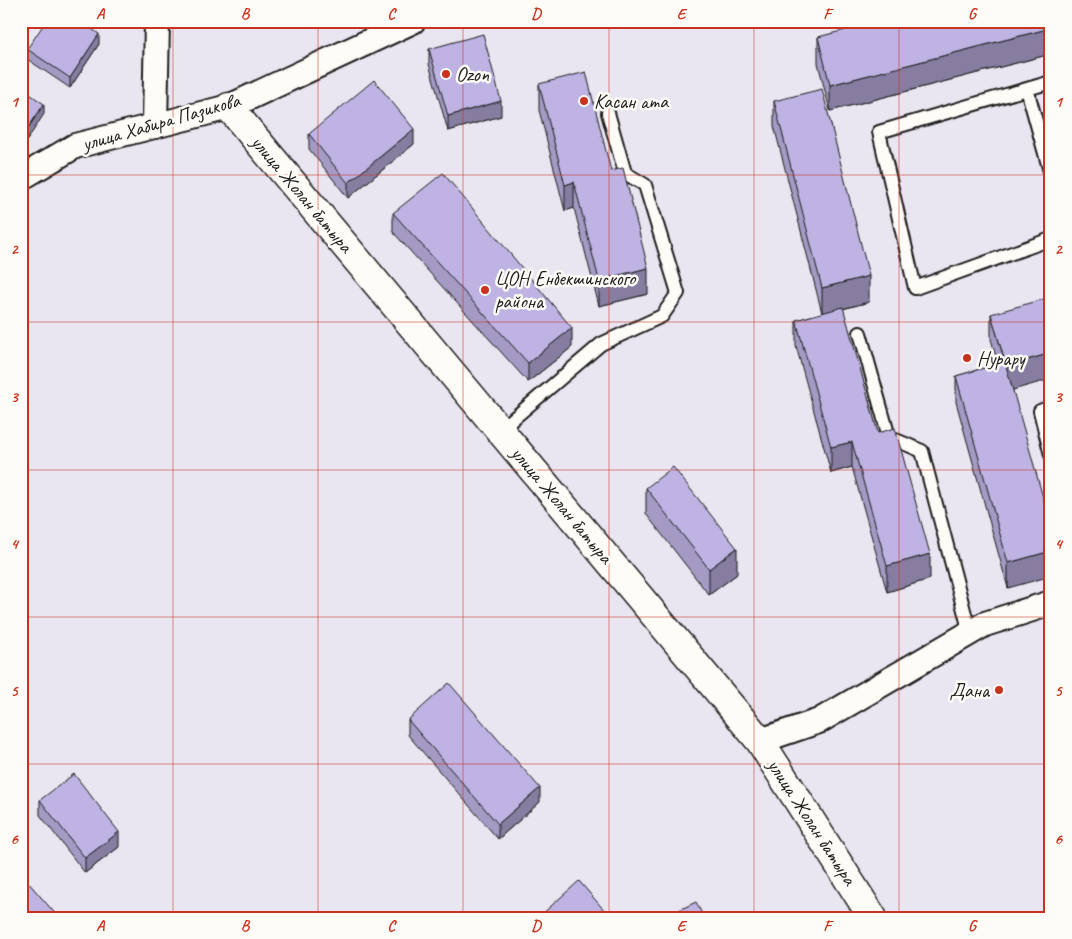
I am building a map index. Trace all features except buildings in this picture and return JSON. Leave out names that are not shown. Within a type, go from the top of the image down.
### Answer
[{"type":"street","points":[[155,126],[157,21]]},
{"type":"street","name":"улица Хабира Пазикова","points":[[21,178],[75,146],[229,107],[413,21]]},
{"type":"street","name":"улица Жолан батыра","points":[[229,107],[760,742],[874,918]]},
{"type":"street","points":[[760,742],[819,720],[985,624],[1051,603]]},
{"type":"lane","points":[[1051,82],[879,132],[915,288],[1051,239]]},
{"type":"lane","points":[[1027,89],[1051,175]]},
{"type":"lane","points":[[500,430],[600,344],[662,316],[678,293],[646,185],[624,173],[608,113]]},
{"type":"lane","points":[[860,333],[889,437],[922,451],[970,634]]},
{"type":"lane","points":[[1051,407],[1040,411],[1051,455]]},
{"type":"place","name":"Ozon","points":[[446,74]]},
{"type":"place","name":"Касан ата","points":[[584,101]]},
{"type":"place","name":"ЦОН Енбекшинского района","points":[[485,290]]},
{"type":"place","name":"Нурару","points":[[967,358]]},
{"type":"place","name":"Дана","points":[[999,690]]}]
